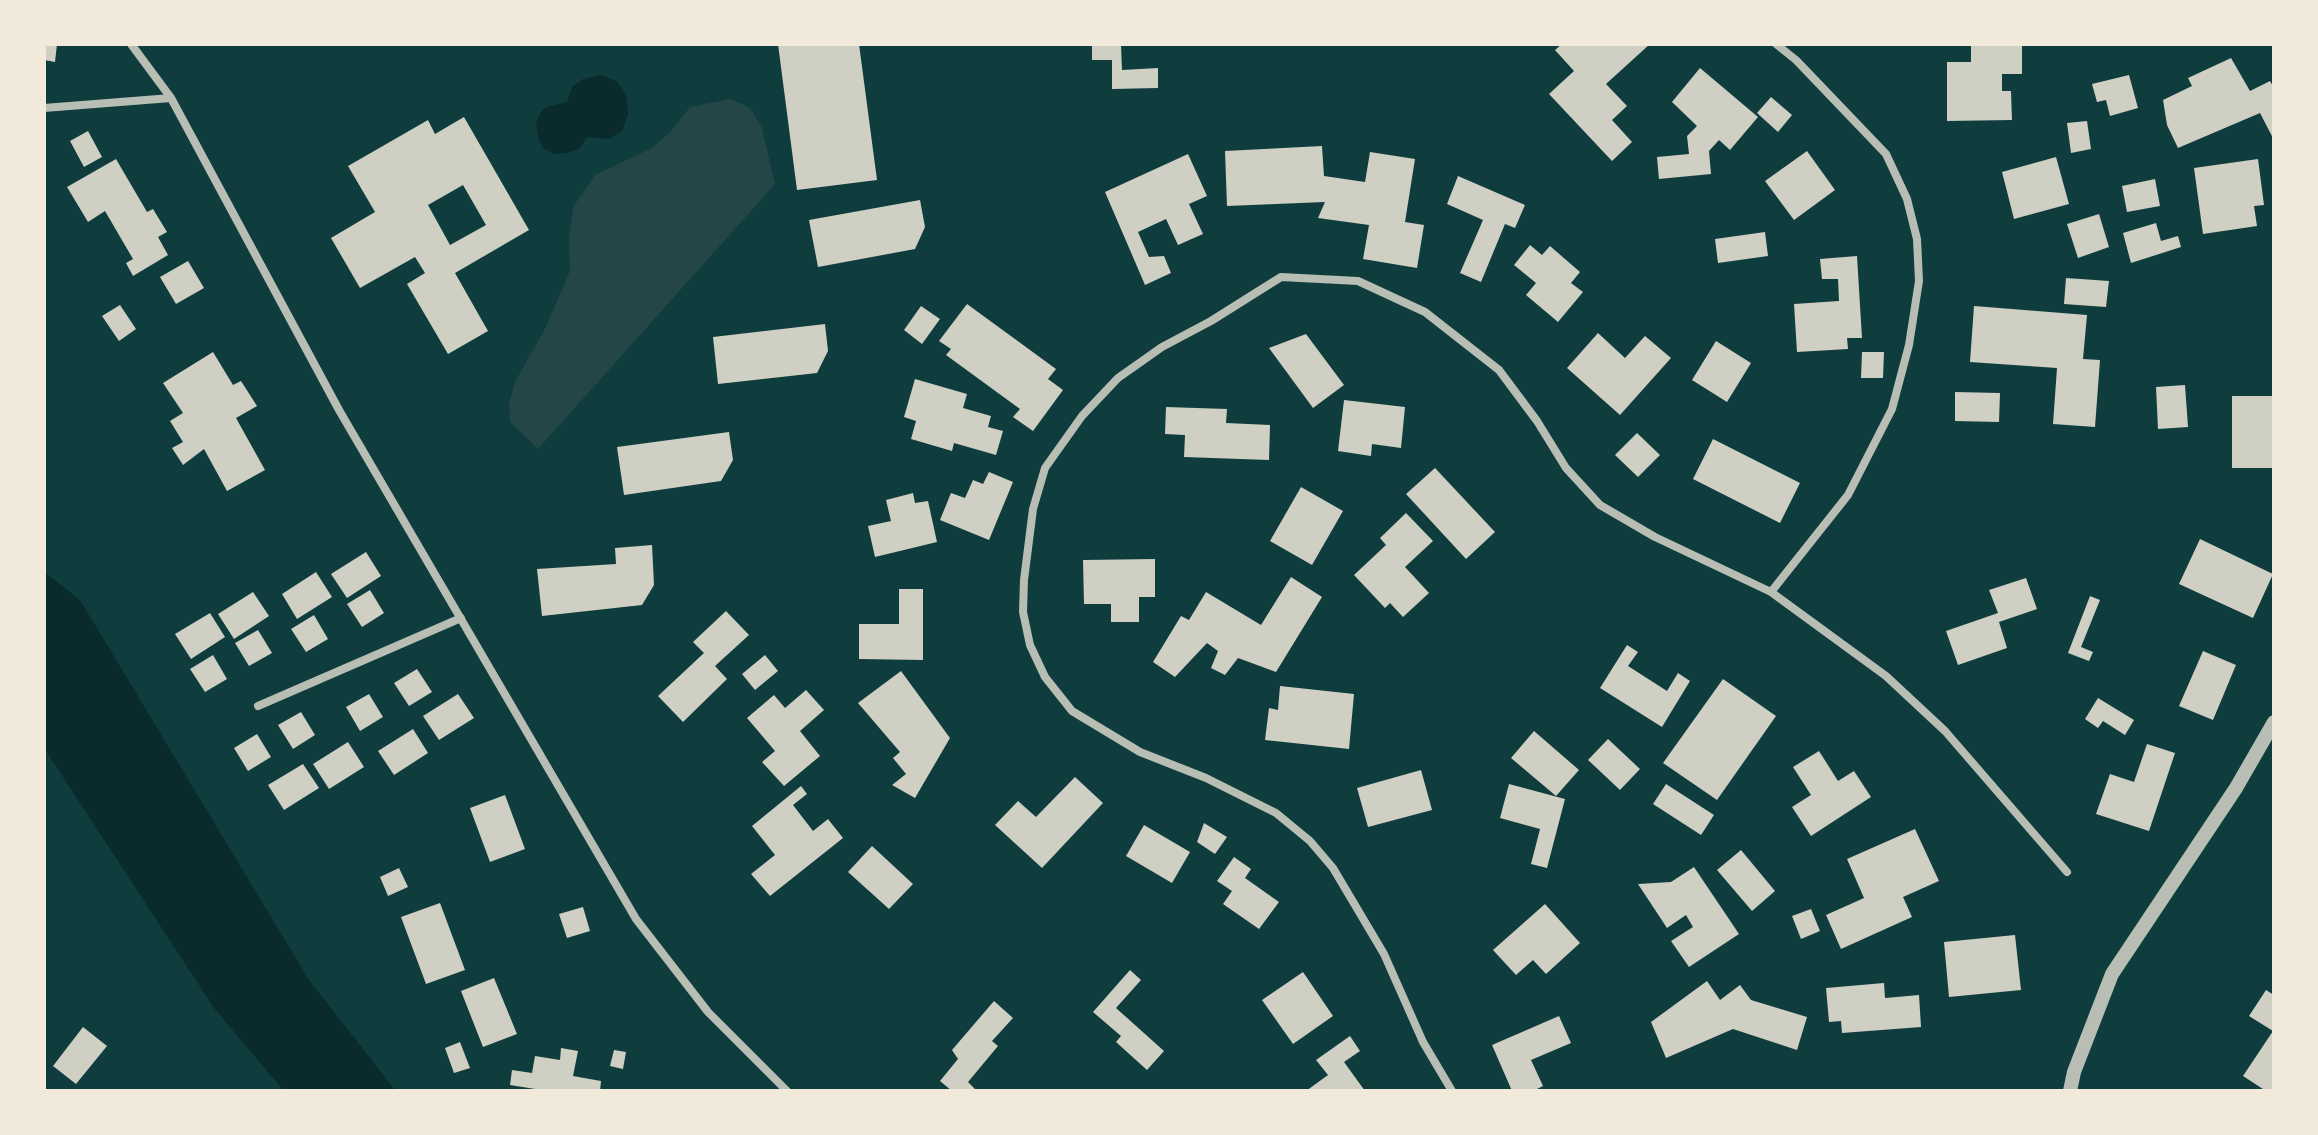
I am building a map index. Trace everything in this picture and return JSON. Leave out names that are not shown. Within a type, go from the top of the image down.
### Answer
[{"type":"street","points":[[131,44],[171,98],[339,410],[636,919],[708,1012],[787,1091]]},
{"type":"street","points":[[1771,592],[1848,495],[1892,409],[1909,345],[1919,281],[1917,239],[1911,212],[1886,154],[1796,60],[1776,44]]},
{"type":"street","points":[[44,108],[171,98]]},
{"type":"street","points":[[1452,1091],[1423,1042],[1384,954],[1333,868],[1310,841],[1276,813],[1206,778],[1140,752],[1072,711],[1045,677],[1030,645],[1023,612],[1033,509],[1045,468],[1082,416],[1118,378],[1162,347],[1211,321],[1281,277],[1358,281],[1425,312],[1499,370],[1537,421],[1566,468],[1600,505],[1655,537],[1771,592],[1886,676],[1945,731],[2067,872]]},
{"type":"street","points":[[258,706],[461,618]]},
{"type":"street","points":[[2070,1091],[2074,1072],[2112,974],[2236,788],[2274,722]]},
{"type":"shaded area","points":[[600,75],[617,81],[626,95],[628,114],[622,131],[609,139],[587,137],[579,149],[566,153],[555,154],[543,148],[536,124],[539,115],[546,107],[567,102],[572,87],[583,79]]},
{"type":"shaded area","points":[[731,99],[750,108],[762,128],[775,184],[538,449],[510,422],[509,403],[516,380],[544,331],[570,271],[569,236],[573,207],[595,175],[652,148],[690,107]]},
{"type":"shaded area","points":[[44,572],[80,600],[309,980],[396,1091],[284,1091],[214,1008],[44,748]]},
{"type":"building","points":[[44,44],[57,44],[55,62],[44,60]]},
{"type":"building","points":[[778,44],[859,44],[877,180],[797,190]]},
{"type":"building","points":[[1092,44],[1121,44],[1122,70],[1158,68],[1158,88],[1112,89],[1112,60],[1092,60]]},
{"type":"building","points":[[1562,44],[1650,44],[1606,84],[1627,106],[1612,120],[1632,142],[1612,161],[1549,94],[1574,71],[1555,50]]},
{"type":"building","points":[[1971,44],[2022,44],[2022,74],[2002,74],[2002,91],[2011,91],[2012,120],[1947,121],[1947,62],[1971,62]]},
{"type":"building","points":[[2231,58],[2250,91],[2270,81],[2274,88],[2274,140],[2260,113],[2178,148],[2167,125],[2163,100],[2192,86],[2188,78]]},
{"type":"building","points":[[1700,68],[1758,117],[1730,150],[1719,140],[1709,151],[1711,174],[1659,179],[1657,157],[1689,154],[1687,136],[1697,126],[1672,102]]},
{"type":"building","points":[[2129,75],[2138,108],[2110,116],[2106,100],[2097,102],[2092,84]]},
{"type":"building","points":[[1771,97],[1792,115],[1778,132],[1757,113]]},
{"type":"building","points":[[464,117],[529,230],[455,273],[488,331],[448,354],[407,284],[425,273],[415,257],[360,288],[331,238],[375,212],[348,166],[428,120],[435,134]],"holes":[[[463,185],[486,225],[450,245],[428,205]]]},
{"type":"building","points":[[2087,121],[2091,149],[2071,153],[2067,123]]},
{"type":"building","points":[[88,131],[102,157],[84,167],[70,141]]},
{"type":"building","points":[[1322,146],[1324,176],[1365,182],[1370,152],[1415,159],[1405,222],[1424,225],[1417,268],[1363,259],[1369,225],[1318,218],[1325,202],[1227,206],[1225,151]]},
{"type":"building","points":[[1807,151],[1835,190],[1794,220],[1765,181]]},
{"type":"building","points":[[1188,154],[1207,196],[1189,204],[1203,234],[1178,245],[1166,219],[1138,232],[1149,257],[1164,256],[1171,273],[1145,285],[1105,192]]},
{"type":"building","points":[[2056,157],[2069,204],[2014,219],[2002,172]]},
{"type":"building","points":[[116,159],[147,212],[153,209],[167,232],[158,237],[168,255],[133,276],[126,263],[133,259],[105,211],[88,222],[67,187]]},
{"type":"building","points":[[2258,159],[2264,205],[2254,206],[2257,226],[2203,234],[2194,168]]},
{"type":"building","points":[[1458,176],[1525,205],[1515,228],[1505,224],[1481,282],[1460,273],[1483,220],[1447,204]]},
{"type":"building","points":[[2155,179],[2160,206],[2127,212],[2122,186]]},
{"type":"building","points":[[920,200],[925,227],[915,249],[818,267],[809,220]]},
{"type":"building","points":[[2099,214],[2109,247],[2078,258],[2067,224]]},
{"type":"building","points":[[2156,223],[2161,241],[2178,236],[2181,247],[2131,263],[2123,233]]},
{"type":"building","points":[[1765,232],[1768,256],[1718,263],[1715,239]]},
{"type":"building","points":[[1530,245],[1542,255],[1550,246],[1580,272],[1571,283],[1583,292],[1558,322],[1526,295],[1536,283],[1514,265]]},
{"type":"building","points":[[1857,256],[1862,338],[1847,338],[1848,349],[1797,352],[1794,304],[1839,301],[1838,279],[1822,279],[1820,259]]},
{"type":"building","points":[[188,261],[204,288],[176,304],[160,277]]},
{"type":"building","points":[[2066,278],[2109,281],[2106,307],[2064,304]]},
{"type":"building","points":[[967,304],[1056,369],[1048,379],[1063,390],[1033,431],[1013,417],[1020,409],[946,355],[951,349],[939,341]]},
{"type":"building","points":[[120,305],[136,329],[119,341],[102,316]]},
{"type":"building","points":[[921,306],[940,319],[922,344],[904,330]]},
{"type":"building","points":[[1974,306],[2087,315],[2083,359],[2100,360],[2095,427],[2053,424],[2057,368],[1970,362]]},
{"type":"building","points":[[825,324],[828,351],[817,373],[718,384],[713,337]]},
{"type":"building","points":[[1598,333],[1625,358],[1645,336],[1671,358],[1620,415],[1567,368]]},
{"type":"building","points":[[1306,334],[1344,385],[1313,408],[1269,348]]},
{"type":"building","points":[[1716,341],[1751,363],[1727,402],[1692,380]]},
{"type":"building","points":[[213,352],[233,385],[241,381],[257,406],[236,418],[265,470],[227,491],[204,449],[183,465],[172,448],[183,442],[170,421],[183,413],[163,383]]},
{"type":"building","points":[[1862,352],[1884,352],[1883,378],[1861,378]]},
{"type":"building","points":[[915,379],[967,394],[963,408],[991,416],[988,427],[1003,431],[996,455],[954,443],[952,451],[911,439],[916,421],[904,417]]},
{"type":"building","points":[[2185,385],[2188,427],[2158,429],[2156,387]]},
{"type":"building","points":[[1955,392],[2000,393],[1999,422],[1955,421]]},
{"type":"building","points":[[2232,396],[2274,396],[2274,468],[2232,468]]},
{"type":"building","points":[[1344,400],[1405,407],[1401,448],[1372,444],[1371,456],[1338,451]]},
{"type":"building","points":[[1166,407],[1227,409],[1226,423],[1270,425],[1269,460],[1184,457],[1185,435],[1165,434]]},
{"type":"building","points":[[729,432],[733,460],[721,481],[624,495],[617,447]]},
{"type":"building","points":[[1637,433],[1660,455],[1638,477],[1615,455]]},
{"type":"building","points":[[1713,439],[1800,483],[1780,523],[1693,479]]},
{"type":"building","points":[[1435,468],[1495,532],[1466,559],[1406,494]]},
{"type":"building","points":[[989,472],[1013,482],[989,540],[940,520],[951,493],[965,498],[973,480],[983,484]]},
{"type":"building","points":[[1301,487],[1343,511],[1312,565],[1270,541]]},
{"type":"building","points":[[913,493],[915,503],[928,501],[937,542],[875,557],[868,526],[891,521],[886,500]]},
{"type":"building","points":[[1406,513],[1433,541],[1405,567],[1429,593],[1403,617],[1390,603],[1385,608],[1354,575],[1386,545],[1380,538]]},
{"type":"building","points":[[2200,539],[2273,574],[2253,618],[2179,584]]},
{"type":"building","points":[[652,545],[654,585],[642,605],[542,616],[537,569],[616,564],[615,548]]},
{"type":"building","points":[[366,552],[381,576],[347,598],[331,574]]},
{"type":"building","points":[[1155,559],[1155,597],[1139,597],[1139,622],[1111,622],[1111,604],[1084,604],[1083,560]]},
{"type":"building","points":[[316,572],[332,597],[297,619],[282,594]]},
{"type":"building","points":[[1291,577],[1322,597],[1276,672],[1238,658],[1225,675],[1211,668],[1218,651],[1207,643],[1175,677],[1153,662],[1181,616],[1189,620],[1206,592],[1261,625]]},
{"type":"building","points":[[2026,578],[2037,609],[1999,622],[2007,648],[1958,665],[1946,631],[1998,613],[1989,590]]},
{"type":"building","points":[[899,589],[923,589],[923,660],[859,659],[859,624],[899,624]]},
{"type":"building","points":[[370,590],[384,613],[362,627],[347,604]]},
{"type":"building","points":[[253,592],[269,616],[234,639],[218,614]]},
{"type":"building","points":[[2090,596],[2100,600],[2081,647],[2093,652],[2089,661],[2068,653]]},
{"type":"building","points":[[726,611],[749,635],[715,666],[727,679],[683,722],[658,696],[704,653],[693,642]]},
{"type":"building","points":[[210,613],[225,637],[191,659],[175,634]]},
{"type":"building","points":[[314,615],[328,639],[306,652],[291,629]]},
{"type":"building","points":[[258,630],[272,653],[249,666],[235,643]]},
{"type":"building","points":[[1627,645],[1638,652],[1628,666],[1667,691],[1678,673],[1690,681],[1662,727],[1600,688]]},
{"type":"building","points":[[2203,651],[2236,665],[2213,720],[2179,706]]},
{"type":"building","points":[[213,655],[227,679],[205,692],[190,669]]},
{"type":"building","points":[[765,655],[778,671],[755,690],[742,674]]},
{"type":"building","points":[[417,669],[432,692],[409,706],[394,683]]},
{"type":"building","points":[[901,671],[950,738],[915,798],[892,785],[906,774],[893,758],[900,752],[858,703]]},
{"type":"building","points":[[1723,679],[1776,716],[1717,800],[1663,763]]},
{"type":"building","points":[[1280,686],[1354,694],[1349,749],[1265,740],[1269,708],[1278,710]]},
{"type":"building","points":[[806,690],[824,710],[800,731],[820,756],[784,786],[762,762],[775,751],[747,718],[774,695],[785,708]]},
{"type":"building","points":[[369,694],[383,717],[360,731],[346,707]]},
{"type":"building","points":[[458,694],[474,718],[439,740],[423,716]]},
{"type":"building","points":[[2098,698],[2134,720],[2125,735],[2103,721],[2098,728],[2085,719]]},
{"type":"building","points":[[301,712],[315,735],[293,749],[278,725]]},
{"type":"building","points":[[413,729],[428,753],[394,775],[378,751]]},
{"type":"building","points":[[1534,731],[1579,770],[1556,796],[1511,758]]},
{"type":"building","points":[[257,734],[271,757],[248,771],[234,748]]},
{"type":"building","points":[[1608,739],[1640,769],[1620,790],[1588,760]]},
{"type":"building","points":[[348,742],[364,767],[329,789],[313,764]]},
{"type":"building","points":[[2147,744],[2175,753],[2149,831],[2096,814],[2110,774],[2134,782]]},
{"type":"building","points":[[1819,751],[1838,781],[1854,771],[1871,797],[1811,836],[1792,807],[1811,795],[1793,767]]},
{"type":"building","points":[[303,764],[319,788],[284,810],[268,785]]},
{"type":"building","points":[[1421,770],[1432,810],[1368,827],[1357,788]]},
{"type":"building","points":[[1075,777],[1103,803],[1042,868],[995,825],[1018,801],[1036,817]]},
{"type":"building","points":[[1509,784],[1565,799],[1547,868],[1531,864],[1540,829],[1500,818]]},
{"type":"building","points":[[1666,784],[1714,815],[1701,835],[1653,804]]},
{"type":"building","points":[[801,786],[807,794],[793,805],[813,831],[828,819],[843,838],[770,896],[751,874],[775,855],[752,826]]},
{"type":"building","points":[[505,795],[525,849],[490,862],[470,808]]},
{"type":"building","points":[[1204,823],[1227,837],[1215,854],[1197,842]]},
{"type":"building","points":[[1144,825],[1190,852],[1172,883],[1126,856]]},
{"type":"building","points":[[1915,829],[1939,881],[1903,897],[1912,917],[1841,949],[1826,915],[1864,898],[1847,859]]},
{"type":"building","points":[[872,846],[913,884],[889,909],[848,872]]},
{"type":"building","points":[[1741,850],[1775,891],[1752,911],[1717,870]]},
{"type":"building","points":[[1234,857],[1251,869],[1245,878],[1279,902],[1259,929],[1223,904],[1232,891],[1217,881]]},
{"type":"building","points":[[1694,867],[1739,934],[1689,967],[1671,941],[1693,927],[1686,915],[1667,928],[1638,884],[1671,882]]},
{"type":"building","points":[[399,868],[408,887],[388,896],[380,877]]},
{"type":"building","points":[[440,903],[465,970],[426,984],[401,917]]},
{"type":"building","points":[[1545,904],[1580,943],[1546,974],[1533,960],[1516,975],[1493,950]]},
{"type":"building","points":[[583,907],[590,931],[567,938],[559,914]]},
{"type":"building","points":[[1811,909],[1820,931],[1801,939],[1792,916]]},
{"type":"building","points":[[2015,935],[2021,990],[1949,997],[1944,942]]},
{"type":"building","points":[[1130,970],[1141,980],[1116,1008],[1164,1051],[1147,1070],[1116,1042],[1121,1036],[1093,1012]]},
{"type":"building","points":[[1303,972],[1333,1016],[1293,1044],[1262,1000]]},
{"type":"building","points":[[494,978],[517,1034],[483,1047],[461,991]]},
{"type":"building","points":[[1707,981],[1720,1000],[1740,985],[1751,1000],[1807,1017],[1797,1050],[1733,1029],[1666,1058],[1651,1022]]},
{"type":"building","points":[[1884,983],[1885,998],[1919,995],[1921,1027],[1842,1033],[1841,1021],[1829,1022],[1826,988]]},
{"type":"building","points":[[2266,990],[2274,995],[2274,1091],[2266,1091],[2243,1076],[2273,1031],[2249,1016]]},
{"type":"building","points":[[994,1001],[1013,1018],[992,1041],[998,1046],[968,1082],[975,1089],[952,1091],[940,1081],[958,1059],[952,1050]]},
{"type":"building","points":[[1559,1016],[1571,1043],[1531,1060],[1543,1086],[1533,1091],[1512,1091],[1492,1045]]},
{"type":"building","points":[[83,1027],[107,1046],[76,1084],[53,1066]]},
{"type":"building","points":[[1350,1036],[1360,1051],[1344,1062],[1365,1091],[1306,1091],[1328,1075],[1316,1060]]},
{"type":"building","points":[[460,1042],[470,1068],[454,1073],[445,1048]]},
{"type":"building","points":[[561,1048],[578,1051],[573,1076],[601,1081],[600,1091],[548,1091],[510,1085],[512,1070],[532,1073],[535,1056],[560,1060]]},
{"type":"building","points":[[614,1050],[626,1052],[623,1069],[610,1066]]}]
